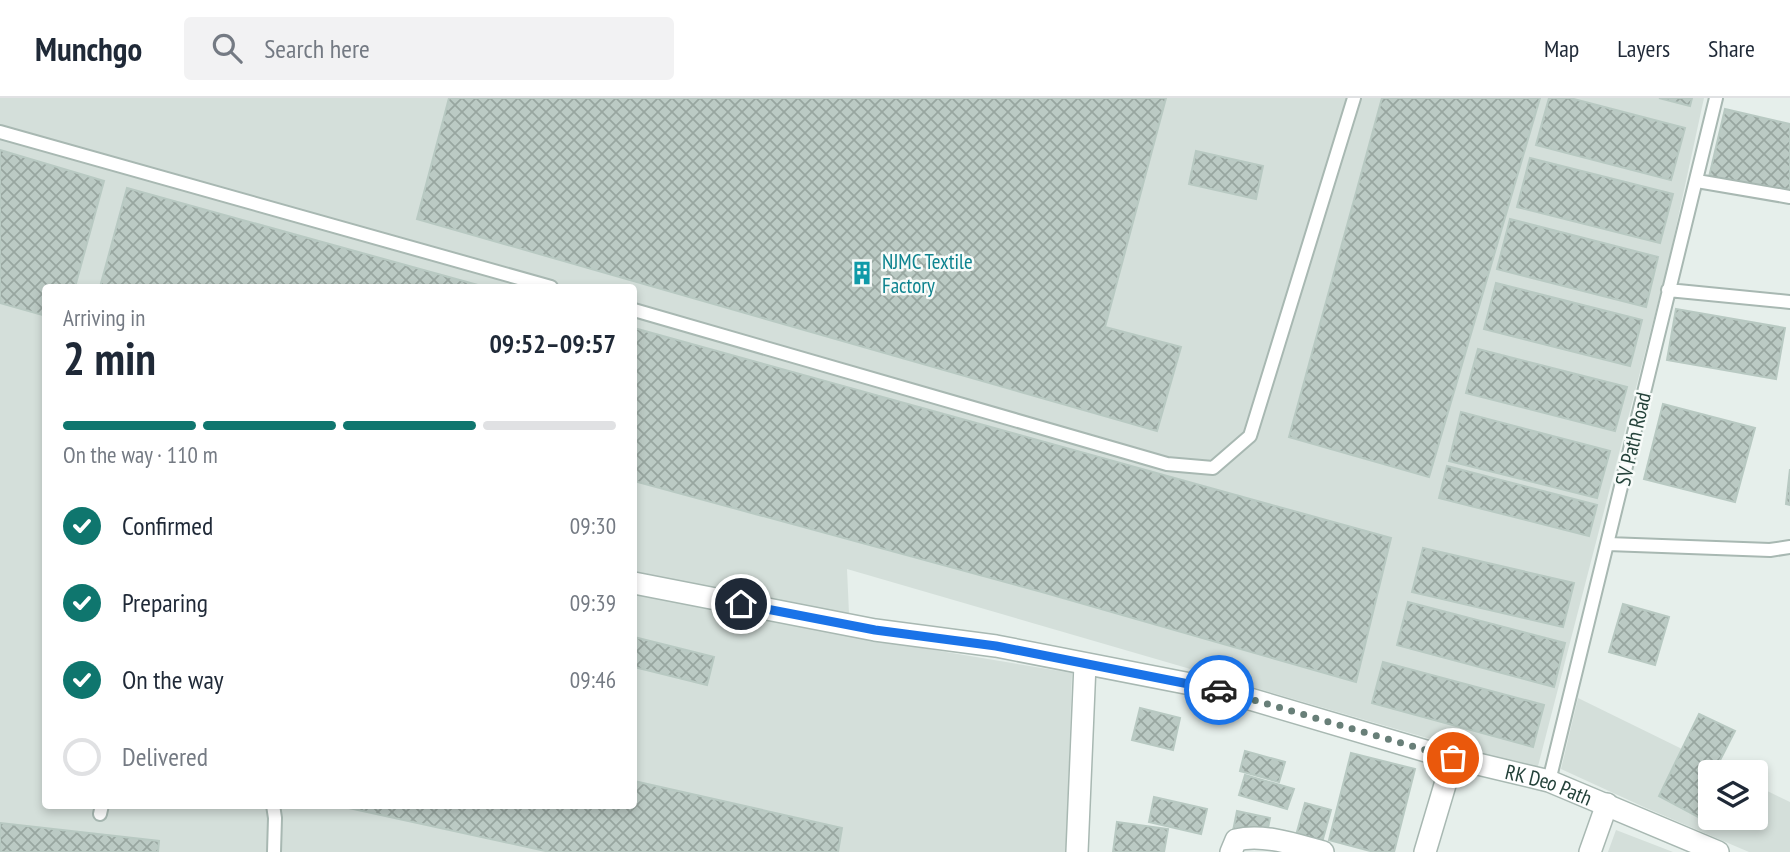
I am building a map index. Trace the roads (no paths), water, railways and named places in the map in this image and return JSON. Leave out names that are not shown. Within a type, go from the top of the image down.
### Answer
[{"type":"street","name":"RK Deo Path","points":[[637,584],[875,630],[996,646],[1216,689],[1453,758],[1549,781],[1718,852]]},
{"type":"street","points":[[1077,852],[1085,664]]},
{"type":"street","points":[[1425,852],[1453,758]]},
{"type":"street","points":[[1590,852],[1607,804]]},
{"type":"street","points":[[1231,852],[1236,840],[1243,838],[1282,841],[1323,852]]},
{"type":"lane","points":[[637,311],[1167,464],[1213,468],[1250,436],[1354,98]]},
{"type":"lane","name":"SV Path Road","points":[[1549,781],[1716,98]]},
{"type":"lane","points":[[0,132],[540,284]]},
{"type":"lane","points":[[1697,181],[1790,197]]},
{"type":"lane","points":[[1668,290],[1790,303]]},
{"type":"lane","points":[[1608,544],[1744,549],[1790,547]]},
{"type":"lane","points":[[274,809],[274,852]]},
{"type":"place","name":"NJMC Textile Factory","points":[[862,273]]}]
